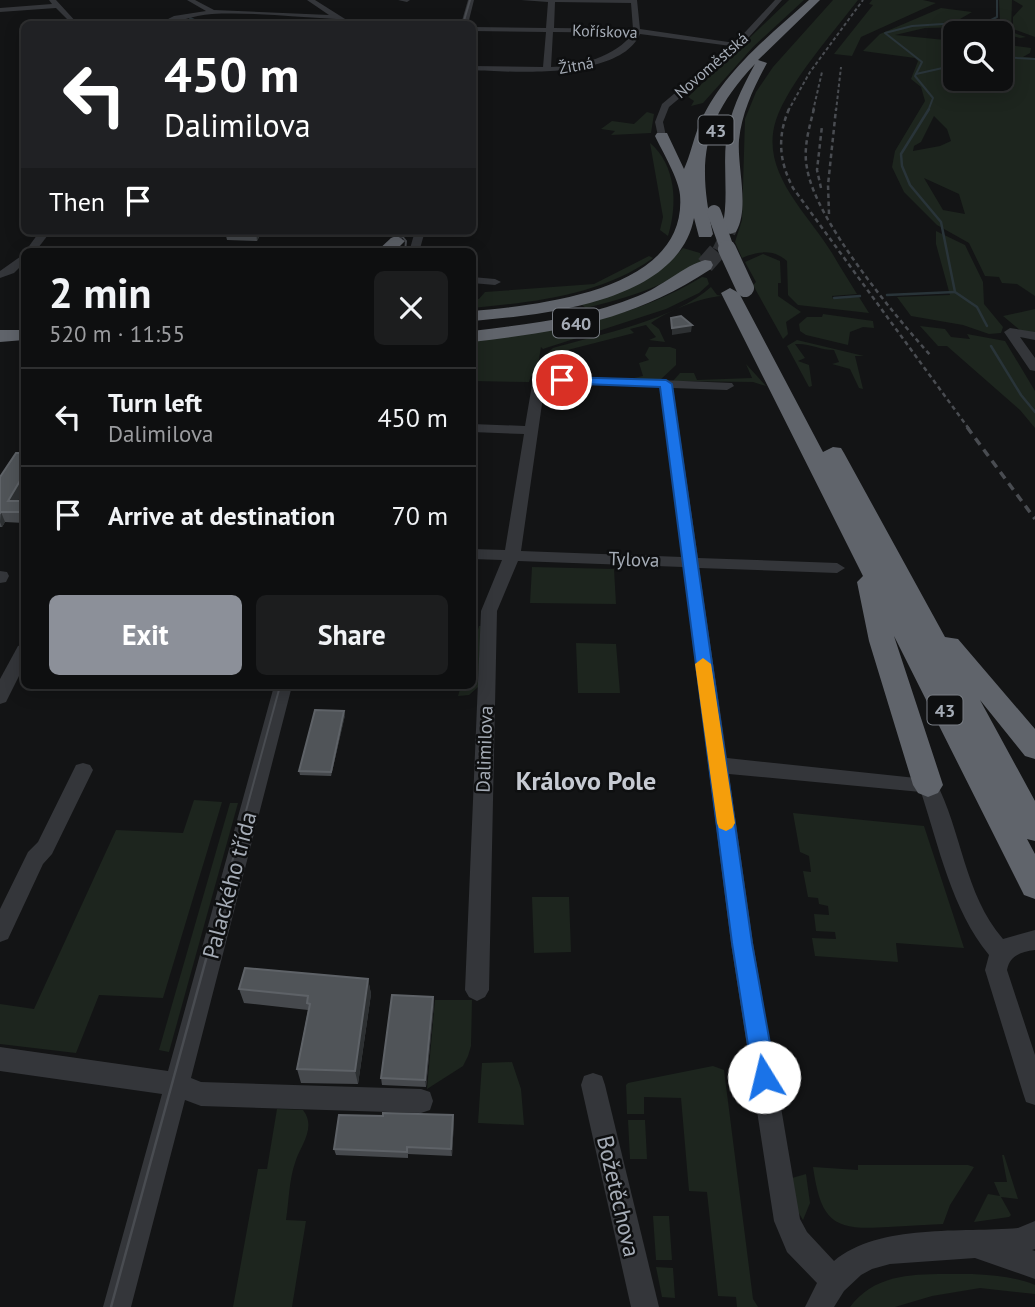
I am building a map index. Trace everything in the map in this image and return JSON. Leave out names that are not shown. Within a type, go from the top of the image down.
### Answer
[{"type":"highway","name":"43","points":[[815,0],[757,54],[722,94],[704,129],[696,158],[698,205],[705,234],[912,601],[1035,829]]},
{"type":"highway","name":"43","points":[[825,0],[762,62],[732,98],[713,137],[709,163],[714,212],[738,291],[861,547],[1032,879]]},
{"type":"highway","points":[[730,229],[734,205],[732,156],[735,125],[742,101],[762,62]]},
{"type":"highway","points":[[662,136],[688,193],[693,215],[705,234]]},
{"type":"highway","name":"640","points":[[476,316],[517,312],[572,302],[640,276],[666,256],[681,236],[687,216],[689,172],[696,158]]},
{"type":"highway","name":"640","points":[[476,336],[584,322],[634,306],[705,265]]},
{"type":"highway","name":"640","points":[[476,323],[544,318],[601,309],[672,285]]},
{"type":"highway","points":[[0,336],[21,335]]},
{"type":"highway","points":[[0,345],[21,344]]},
{"type":"highway","points":[[861,547],[882,641],[928,785]]},
{"type":"highway","points":[[912,601],[1035,748]]},
{"type":"street","points":[[401,1],[407,0]]},
{"type":"street","points":[[465,21],[471,0]]},
{"type":"street","points":[[524,0],[634,1],[637,31]]},
{"type":"street","points":[[547,70],[552,0]]},
{"type":"street","name":"Novoměstská","points":[[662,136],[659,122],[665,106],[737,45],[779,0]]},
{"type":"street","points":[[192,1],[215,3]]},
{"type":"street","points":[[192,1],[230,21]]},
{"type":"street","points":[[0,10],[55,3],[72,21]]},
{"type":"street","points":[[307,3],[321,7],[344,21]]},
{"type":"street","points":[[169,21],[213,12],[338,17]]},
{"type":"street","points":[[361,17],[367,21]]},
{"type":"street","name":"Kořískova","points":[[476,29],[637,31],[737,45]]},
{"type":"street","name":"Žitná","points":[[476,68],[547,70],[594,64],[631,41],[637,31]]},
{"type":"street","points":[[0,275],[10,271],[21,260]]},
{"type":"street","points":[[476,280],[495,282]]},
{"type":"street","points":[[1035,336],[1010,332],[1035,367]]},
{"type":"street","name":"Dalimilova","points":[[477,990],[489,611],[512,555],[539,379],[727,386]]},
{"type":"street","points":[[666,384],[742,943],[787,1221],[797,1242],[834,1281]]},
{"type":"street","points":[[476,428],[530,430]]},
{"type":"street","name":"Tylova","points":[[476,554],[836,568]]},
{"type":"street","points":[[0,697],[21,660]]},
{"type":"street","name":"Palackého třída","points":[[117,1307],[283,689]]},
{"type":"street","points":[[717,765],[928,785],[974,914],[992,944],[1001,953]]},
{"type":"street","points":[[0,932],[35,858],[45,848],[83,770]]},
{"type":"street","points":[[1035,940],[1015,943],[1001,953],[997,960],[997,977],[1035,1093]]},
{"type":"street","points":[[0,1059],[177,1084],[201,1094],[421,1101]]},
{"type":"street","name":"Božetěchova","points":[[593,1085],[645,1307]]},
{"type":"street","points":[[819,1307],[834,1281],[856,1262],[882,1252],[1019,1242],[1035,1235]]},
{"type":"street","points":[[977,1246],[1035,1265]]},
{"type":"shaded area","points":[[789,0],[804,0],[753,47],[703,103],[691,106],[694,101],[688,97]]},
{"type":"shaded area","points":[[833,0],[858,0],[812,58],[782,105],[773,139],[774,157],[789,191],[857,294],[832,296],[833,299],[859,297],[869,313],[798,305],[788,295],[787,261],[777,254],[765,252],[742,258],[735,242],[742,220],[745,119],[756,92],[773,67]]},
{"type":"shaded area","points":[[872,0],[923,0],[936,3],[861,37],[852,56],[834,54],[873,5],[869,4]]},
{"type":"shaded area","points":[[999,0],[1012,0],[1011,21],[1000,21]]},
{"type":"shaded area","points":[[1013,0],[1035,0],[1035,37],[1013,29],[1013,17],[1023,6]]},
{"type":"shaded area","points":[[941,8],[972,12],[960,21],[943,21],[943,28],[925,28],[895,35],[943,40],[943,91],[1013,91],[1013,46],[1031,48],[1030,53],[1023,57],[1035,58],[1035,296],[1017,284],[1002,283],[999,277],[985,276],[969,243],[937,225],[904,192],[892,167],[895,151],[925,101],[921,87],[911,79],[918,61],[915,58],[863,51],[880,34]],"holes":[[[934,116],[947,129],[951,141],[913,151],[914,146],[921,142]],[[924,178],[959,194],[965,214],[943,210]]]},
{"type":"shaded area","points":[[1013,33],[1026,37],[1013,36]]},
{"type":"shaded area","points":[[647,112],[654,114],[651,133],[611,135],[615,131],[601,129],[612,121],[634,124]]},
{"type":"shaded area","points":[[650,143],[659,152],[670,174],[674,198],[668,236],[660,230],[663,217]]},
{"type":"shaded area","points":[[936,231],[965,245],[983,282],[984,304],[1003,327],[1001,333],[989,334],[963,325],[911,316],[897,297],[950,295],[936,244]]},
{"type":"shaded area","points":[[683,248],[700,253],[703,260],[676,277],[647,290],[586,308],[582,305],[650,276]]},
{"type":"shaded area","points":[[763,254],[780,261],[781,283],[778,283],[778,296],[801,312],[786,322],[788,334],[783,339],[753,285],[756,282],[745,262]]},
{"type":"shaded area","points":[[649,256],[653,258],[612,281],[567,295],[476,308],[476,299],[485,292],[594,284]]},
{"type":"shaded area","points":[[702,277],[707,278],[709,284],[699,293],[666,309],[543,349],[541,347],[536,377],[531,376],[529,382],[476,381],[476,340],[591,321],[648,304]]},
{"type":"shaded area","points":[[711,287],[717,295],[722,296],[686,305],[651,323],[659,329],[665,342],[649,340],[656,337],[646,325],[630,329],[634,333],[544,356],[553,348],[657,317],[696,298]]},
{"type":"shaded area","points":[[1035,309],[1035,333],[1021,331],[1003,316]]},
{"type":"shaded area","points":[[823,314],[873,321],[874,328],[863,327],[850,332],[848,345],[806,335],[800,331],[799,324],[807,317],[822,317]]},
{"type":"shaded area","points":[[920,326],[945,329],[951,337],[970,339],[967,334],[1005,341],[1035,391],[1035,428],[1020,410],[947,346],[938,346]]},
{"type":"shaded area","points":[[797,340],[864,356],[855,356],[863,389],[859,388],[850,369],[832,364],[839,362],[834,350],[795,344],[805,358],[798,361],[809,365],[812,386],[809,387],[787,346]]},
{"type":"shaded area","points":[[649,347],[676,349],[676,365],[659,381],[634,378],[643,376],[639,363],[649,360],[645,355]]},
{"type":"shaded area","points":[[746,364],[766,386],[753,382],[673,381],[680,373],[694,373],[697,380],[752,378]]},
{"type":"shaded area","points":[[532,567],[614,569],[616,604],[530,603]]},
{"type":"shaded area","points":[[481,626],[476,689],[476,636]]},
{"type":"shaded area","points":[[576,643],[616,644],[620,693],[578,693]]},
{"type":"shaded area","points":[[460,689],[476,689],[469,695],[458,696]]},
{"type":"shaded area","points":[[194,800],[222,802],[163,998],[99,995],[76,1053],[0,1044],[0,1004],[34,1009],[116,830],[183,833]]},
{"type":"shaded area","points":[[230,803],[238,803],[169,1052],[159,1050]]},
{"type":"shaded area","points":[[793,813],[924,826],[964,948],[896,943],[898,962],[815,956],[812,938],[836,939],[835,932],[816,931],[814,914],[829,915],[828,906],[819,904],[818,898],[808,897],[803,871],[811,872],[809,856],[800,852]]},
{"type":"shaded area","points":[[532,897],[569,897],[571,952],[534,953]]},
{"type":"shaded area","points":[[435,1000],[472,1000],[471,1046],[463,1066],[427,1089]]},
{"type":"shaded area","points":[[512,1062],[521,1089],[524,1125],[478,1123],[482,1063]]},
{"type":"shaded area","points":[[713,1066],[724,1070],[753,1299],[758,1307],[737,1307],[736,1297],[718,1296],[707,1192],[689,1191],[681,1098],[644,1097],[644,1114],[627,1114],[628,1083]]},
{"type":"shaded area","points":[[277,1109],[303,1110],[308,1123],[306,1137],[290,1183],[286,1220],[306,1221],[292,1307],[233,1307],[258,1169],[267,1169]]},
{"type":"shaded area","points":[[628,1120],[645,1120],[647,1159],[630,1159]]},
{"type":"shaded area","points":[[1002,1155],[1018,1199],[1001,1197],[1011,1215],[1009,1217],[974,1222],[988,1194],[1000,1196],[994,1182],[1007,1182]]},
{"type":"shaded area","points":[[858,1165],[974,1167],[950,1205],[943,1224],[869,1228],[842,1224],[833,1219],[820,1200],[813,1167],[858,1170]]},
{"type":"shaded area","points":[[806,1174],[810,1203],[803,1220],[797,1210],[792,1178]]},
{"type":"shaded area","points":[[653,1216],[669,1216],[672,1260],[656,1260]]},
{"type":"shaded area","points":[[656,1267],[673,1268],[675,1298],[662,1297]]},
{"type":"shaded area","points":[[972,1274],[1027,1282],[1035,1285],[1035,1294],[980,1288],[932,1296],[895,1307],[850,1307],[862,1294],[890,1280],[905,1276]]},
{"type":"building","points":[[681,316],[692,325],[672,328],[671,318]]},
{"type":"building","points":[[16,453],[21,453],[21,479],[8,501],[21,501],[21,512],[0,513],[0,477]]},
{"type":"building","points":[[315,710],[344,711],[331,772],[299,771]]},
{"type":"building","points":[[245,968],[368,979],[355,1071],[297,1069],[310,1004],[307,1003],[308,996],[239,989]]},
{"type":"building","points":[[392,995],[433,997],[425,1080],[381,1078]]},
{"type":"building","points":[[383,1113],[453,1115],[451,1149],[407,1147],[407,1152],[334,1149],[339,1115],[383,1116]]},
{"type":"waterway","points":[[916,74],[922,62],[885,33],[912,26],[989,21],[997,17],[997,0]]},
{"type":"waterway","points":[[190,18],[196,21]]},
{"type":"waterway","points":[[1013,58],[1035,59]]},
{"type":"waterway","points":[[916,74],[943,68]]},
{"type":"waterway","points":[[916,74],[933,98],[928,110]]},
{"type":"waterway","points":[[928,110],[901,154],[902,166],[910,185],[941,222],[955,292]]},
{"type":"waterway","points":[[887,295],[955,292]]},
{"type":"waterway","points":[[955,292],[977,307],[987,326]]},
{"type":"waterway","points":[[834,298],[860,296]]},
{"type":"waterway","points":[[991,346],[1021,395],[1035,412]]},
{"type":"tunnel","points":[[719,251],[730,229]]},
{"type":"tunnel","points":[[705,265],[719,249]]},
{"type":"tram line","points":[[464,21],[470,0]]},
{"type":"tram line","points":[[401,235],[406,241],[405,248]]},
{"type":"tram line","points":[[210,943],[279,689]]},
{"type":"tram line","points":[[111,1307],[211,941]]},
{"type":"railway","points":[[789,110],[810,72],[863,0]]},
{"type":"railway","points":[[836,111],[841,67]]},
{"type":"railway","points":[[813,111],[822,72]]},
{"type":"railway","points":[[814,109],[806,153],[813,189],[840,240],[858,266],[931,356]]},
{"type":"railway","points":[[829,214],[828,185],[836,109]]},
{"type":"railway","points":[[789,110],[781,149],[793,188],[969,429]]},
{"type":"railway","points":[[821,188],[817,170],[822,126]]},
{"type":"railway","points":[[967,427],[1035,519]]},
{"type":"slow traffic","points":[[703,664],[726,823]]},
{"type":"district","name":"Královo Pole","points":[[586,780]]},
{"type":"route","points":[[562,380],[666,384],[742,943],[764,1077]]}]
